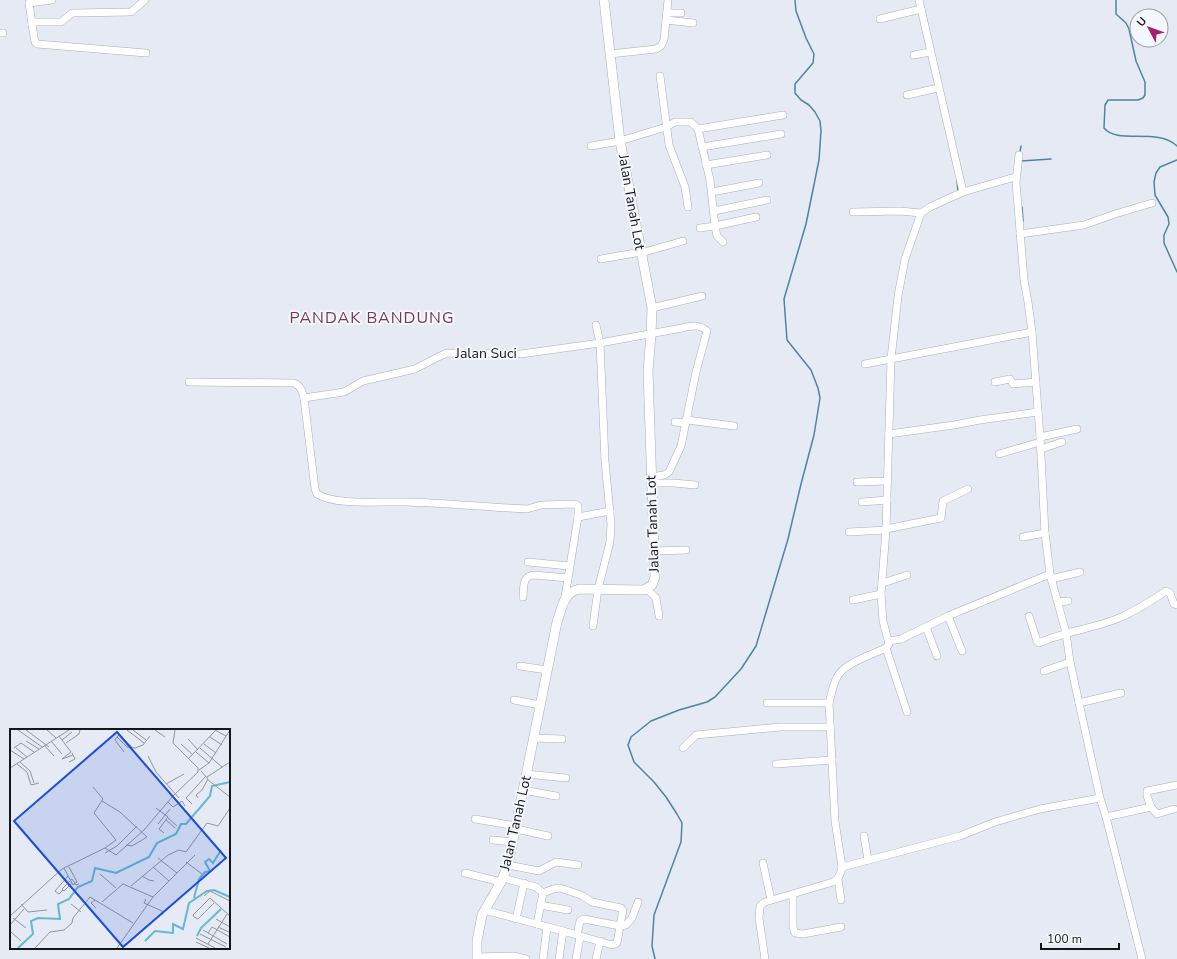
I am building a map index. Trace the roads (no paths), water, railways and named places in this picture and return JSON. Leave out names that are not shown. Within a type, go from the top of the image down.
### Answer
[{"type":"main road","name":"Jalan Tanah Lot","points":[[477,958],[478,930],[484,910],[502,880],[508,865],[557,622],[565,597],[569,593],[579,589],[642,590],[647,589],[652,585],[654,580],[648,371],[652,308],[620,141],[604,0]]},
{"type":"street","points":[[52,0],[28,3],[35,42],[37,44],[146,53]]},
{"type":"street","points":[[32,24],[37,22],[61,22],[72,13],[116,11],[130,12],[144,0]]},
{"type":"street","points":[[610,54],[656,50],[659,48],[664,40],[668,0]]},
{"type":"street","points":[[919,0],[960,194]]},
{"type":"street","points":[[880,19],[921,9]]},
{"type":"street","points":[[666,16],[681,13]]},
{"type":"street","points":[[666,16],[693,23]]},
{"type":"street","points":[[914,55],[930,52]]},
{"type":"street","points":[[660,76],[669,145],[684,187],[688,207]]},
{"type":"street","points":[[907,95],[938,88]]},
{"type":"street","points":[[698,129],[784,115]]},
{"type":"street","points":[[591,146],[620,141],[666,127],[675,122],[689,121],[694,124],[698,129],[712,192],[717,236],[722,242]]},
{"type":"street","points":[[702,147],[780,134]]},
{"type":"street","points":[[706,165],[767,155]]},
{"type":"street","points":[[1019,155],[1016,179],[1020,234],[1024,280],[1032,332],[1045,533],[1051,576],[1066,633],[1070,662],[1100,798],[1142,959]]},
{"type":"street","points":[[907,712],[882,621],[887,481],[898,296],[905,259],[921,213],[930,206],[960,194],[1016,179]]},
{"type":"street","points":[[712,192],[759,183]]},
{"type":"street","points":[[714,211],[767,200]]},
{"type":"street","points":[[1020,234],[1084,225],[1152,203]]},
{"type":"street","points":[[853,212],[900,211],[921,213]]},
{"type":"street","points":[[700,228],[756,217]]},
{"type":"street","points":[[601,258],[641,253],[683,241]]},
{"type":"street","points":[[652,308],[702,296]]},
{"type":"street","points":[[592,626],[598,589],[610,542],[611,524],[605,461],[600,343],[596,325]]},
{"type":"street","name":"Jalan Suci","points":[[304,398],[344,392],[363,381],[416,369],[438,356],[447,353],[520,354],[600,343],[696,326],[702,327],[707,331],[696,372],[686,422]]},
{"type":"street","points":[[865,364],[1032,332]]},
{"type":"street","points":[[994,382],[1010,379],[1013,384],[1036,382]]},
{"type":"street","points":[[189,382],[294,383],[298,385],[301,388],[304,398],[315,489],[317,494],[320,496],[339,501],[405,502],[527,510],[541,506],[575,504],[578,506],[578,517],[565,597]]},
{"type":"street","points":[[890,434],[1038,412]]},
{"type":"street","points":[[675,422],[734,426]]},
{"type":"street","points":[[651,480],[669,472],[681,446],[686,422]]},
{"type":"street","points":[[999,454],[1040,443],[1077,429]]},
{"type":"street","points":[[1040,443],[1062,442]]},
{"type":"street","points":[[651,480],[695,485]]},
{"type":"street","points":[[857,482],[887,481]]},
{"type":"street","points":[[849,532],[886,530],[941,518],[942,501],[968,489]]},
{"type":"street","points":[[862,502],[887,500]]},
{"type":"street","points":[[578,517],[610,511]]},
{"type":"street","points":[[1023,537],[1045,533]]},
{"type":"street","points":[[654,551],[686,550]]},
{"type":"street","points":[[528,562],[570,566]]},
{"type":"street","points":[[765,959],[759,918],[759,910],[763,904],[771,900],[830,883],[838,879],[841,874],[842,868],[835,821],[830,726],[830,703],[833,688],[840,673],[854,663],[888,644],[948,616],[1051,576],[1080,572]]},
{"type":"street","points":[[523,597],[525,579],[528,576],[534,575],[568,578]]},
{"type":"street","points":[[883,583],[907,575]]},
{"type":"street","points":[[647,589],[656,598],[659,616]]},
{"type":"street","points":[[1029,616],[1037,642],[1114,620],[1166,591],[1170,593],[1174,604],[1177,605]]},
{"type":"street","points":[[853,600],[882,594]]},
{"type":"street","points":[[1058,602],[1068,601]]},
{"type":"street","points":[[948,616],[962,651]]},
{"type":"street","points":[[926,627],[937,656]]},
{"type":"street","points":[[1044,671],[1070,662]]},
{"type":"street","points":[[520,666],[547,670]]},
{"type":"street","points":[[1079,702],[1121,693]]},
{"type":"street","points":[[514,700],[540,705]]},
{"type":"street","points":[[766,703],[830,703]]},
{"type":"street","points":[[683,748],[696,735],[780,727],[830,726]]},
{"type":"street","points":[[533,738],[562,739]]},
{"type":"street","points":[[776,764],[832,760]]},
{"type":"street","points":[[526,774],[566,778]]},
{"type":"street","points":[[1174,809],[1157,814],[1154,813],[1147,796],[1147,791],[1177,785]]},
{"type":"street","points":[[523,790],[556,796]]},
{"type":"street","points":[[842,868],[960,836],[995,822],[1040,810],[1100,798]]},
{"type":"street","points":[[1106,817],[1151,807]]},
{"type":"street","points":[[475,820],[516,827],[548,836]]},
{"type":"street","points":[[864,836],[868,860]]},
{"type":"street","points":[[493,840],[513,842]]},
{"type":"street","points":[[508,865],[539,871],[556,862],[578,865]]},
{"type":"street","points":[[763,863],[771,900]]},
{"type":"street","points":[[465,873],[536,887],[543,894]]},
{"type":"street","points":[[838,879],[841,900]]},
{"type":"street","points":[[516,919],[524,884]]},
{"type":"street","points":[[484,910],[614,945],[617,943],[623,911],[621,908],[592,902],[581,895],[560,888],[553,889],[543,894],[537,924]]},
{"type":"street","points":[[793,894],[793,927],[795,933],[803,934],[841,927]]},
{"type":"street","points":[[576,959],[580,921],[582,919],[620,926],[626,925],[629,922],[638,902]]},
{"type":"street","points":[[540,905],[568,910]]},
{"type":"street","points":[[543,959],[547,927]]},
{"type":"street","points":[[559,959],[563,931]]},
{"type":"street","points":[[596,959],[600,941]]},
{"type":"street","points":[[477,958],[513,956],[526,959]]},
{"type":"waterway","points":[[655,959],[652,946],[654,915],[681,842],[682,823],[666,797],[654,782],[634,762],[628,745],[631,737],[651,721],[679,710],[707,702],[715,697],[741,669],[756,646],[788,539],[814,435],[820,398],[811,370],[787,340],[784,299],[806,224],[819,160],[821,131],[820,121],[815,112],[795,93],[795,84],[813,63],[814,54],[806,38],[796,11],[795,0]]},
{"type":"waterway","points":[[1116,0],[1116,14],[1126,23],[1129,29],[1136,61],[1145,82],[1145,95],[1143,98],[1138,100],[1108,100],[1105,105],[1104,128],[1110,133],[1118,135],[1149,136],[1169,140],[1177,146]]},
{"type":"waterway","points":[[1020,152],[1021,146]]},
{"type":"waterway","points":[[1021,161],[1051,159]]},
{"type":"waterway","points":[[1177,160],[1160,167],[1156,173],[1154,182],[1155,195],[1168,217],[1169,224],[1164,235],[1164,243],[1177,272]]},
{"type":"waterway","points":[[957,180],[958,192]]},
{"type":"waterway","points":[[1022,207],[1023,221]]},
{"type":"district","name":"PANDAK BANDUNG","points":[[372,317]]}]
